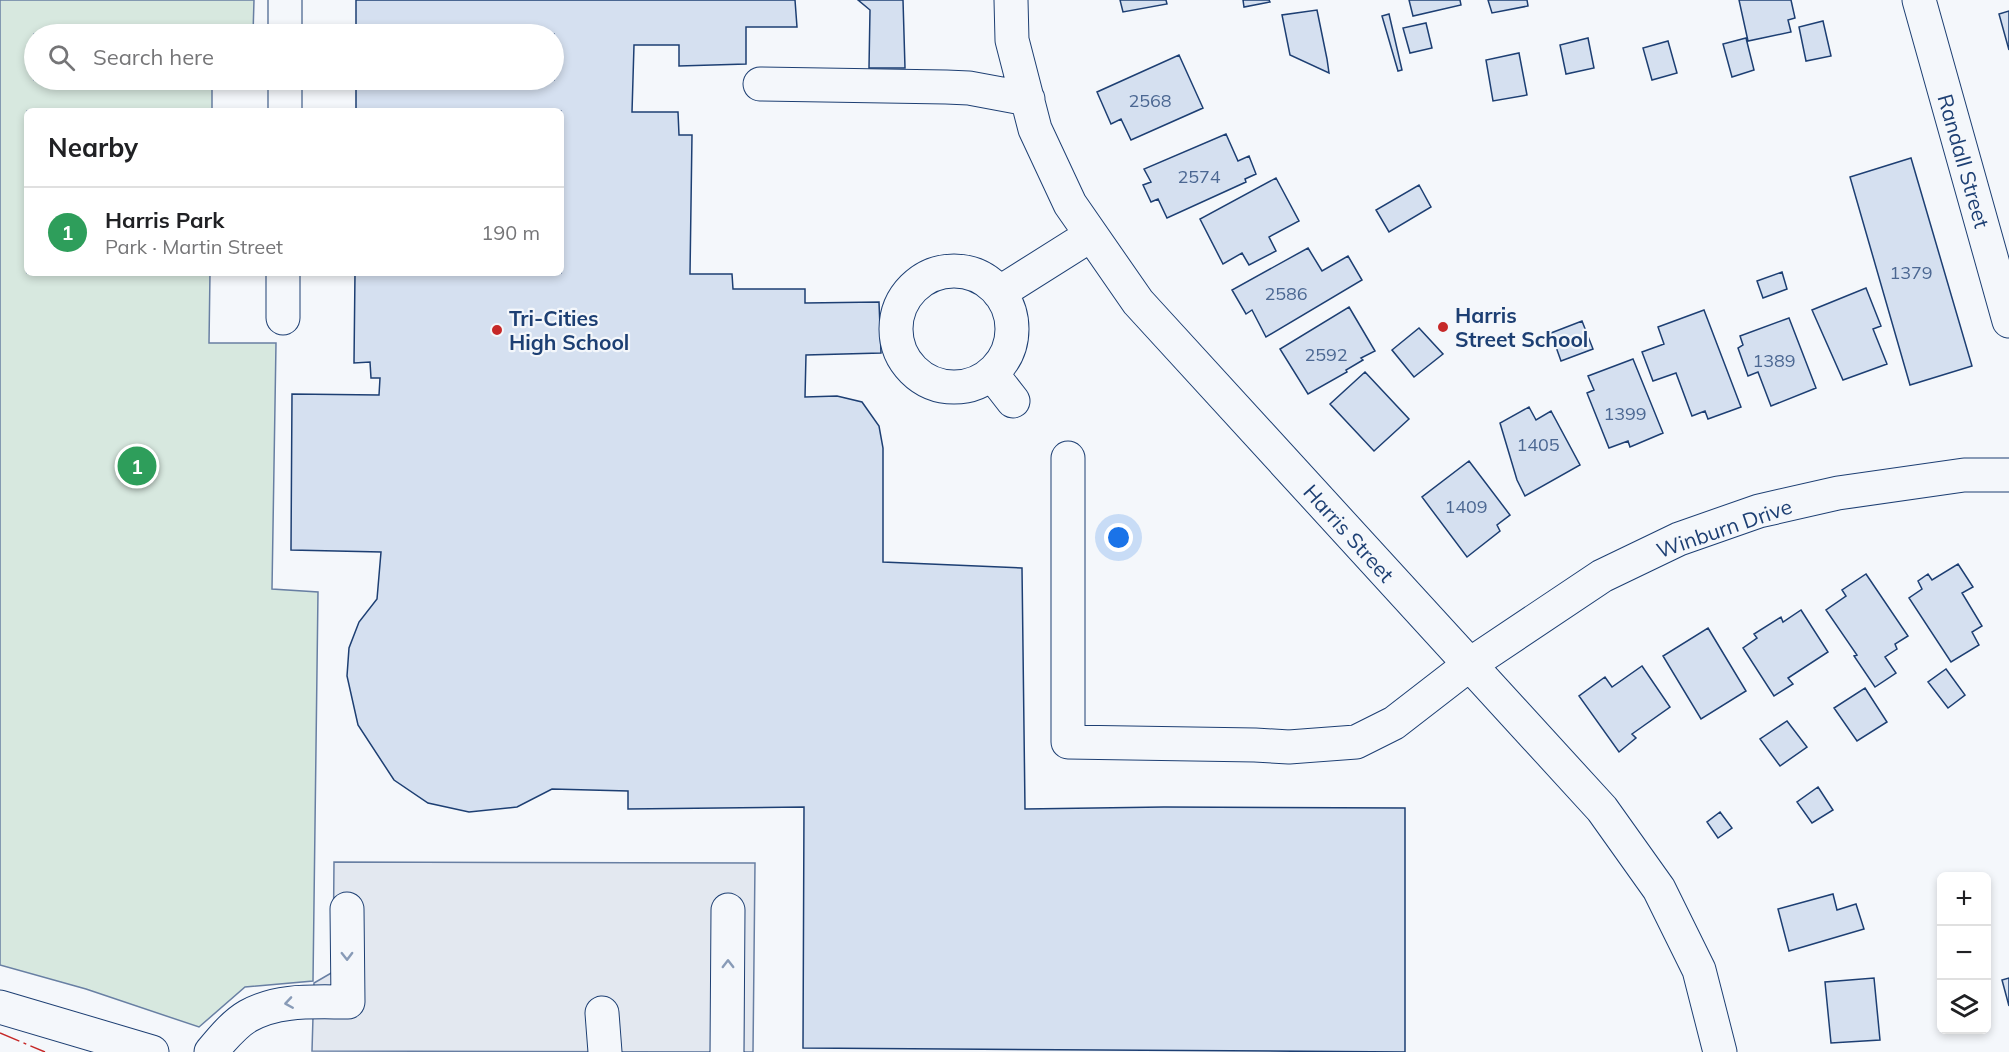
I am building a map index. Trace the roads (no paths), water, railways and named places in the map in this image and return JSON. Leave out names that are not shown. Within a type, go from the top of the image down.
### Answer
[{"type":"street","points":[[285,0],[285,24]]},
{"type":"street","name":"Harris Street","points":[[1011,0],[1012,40],[1035,129],[1070,204],[1138,302],[1602,809],[1659,889],[1699,970],[1720,1052]]},
{"type":"street","name":"Randall Street","points":[[1919,0],[2009,321]]},
{"type":"street","points":[[760,84],[969,88],[1028,99]]},
{"type":"street","points":[[285,90],[285,108]]},
{"type":"street","points":[[999,293],[1091,235]]},
{"type":"street","points":[[947,272],[964,272],[980,277],[999,293],[1010,314],[1012,330],[1010,347],[1003,361],[992,374],[962,387],[929,382],[915,373],[905,360],[898,345],[896,328],[899,312],[906,297],[917,284],[931,276],[947,272]]},
{"type":"street","points":[[283,318],[284,276]]},
{"type":"street","points":[[992,374],[1013,401]]},
{"type":"street","name":"Winburn Drive","points":[[1068,458],[1068,742],[1289,747],[1356,742],[1394,723],[1469,665],[1602,576],[1679,539],[1759,511],[1838,492],[1964,475],[2009,476]]},
{"type":"street","points":[[211,1052],[246,1017],[266,1008],[294,1001],[348,1002],[347,909]]},
{"type":"street","points":[[727,1052],[728,910]]},
{"type":"street","points":[[0,1007],[152,1052]]},
{"type":"street","points":[[602,1013],[605,1052]]},
{"type":"place","name":"Harris Street School","points":[[1443,327]]},
{"type":"place","name":"Tri-Cities High School","points":[[497,330]]},
{"type":"place","name":"Harris Park","points":[[137,466]]}]
